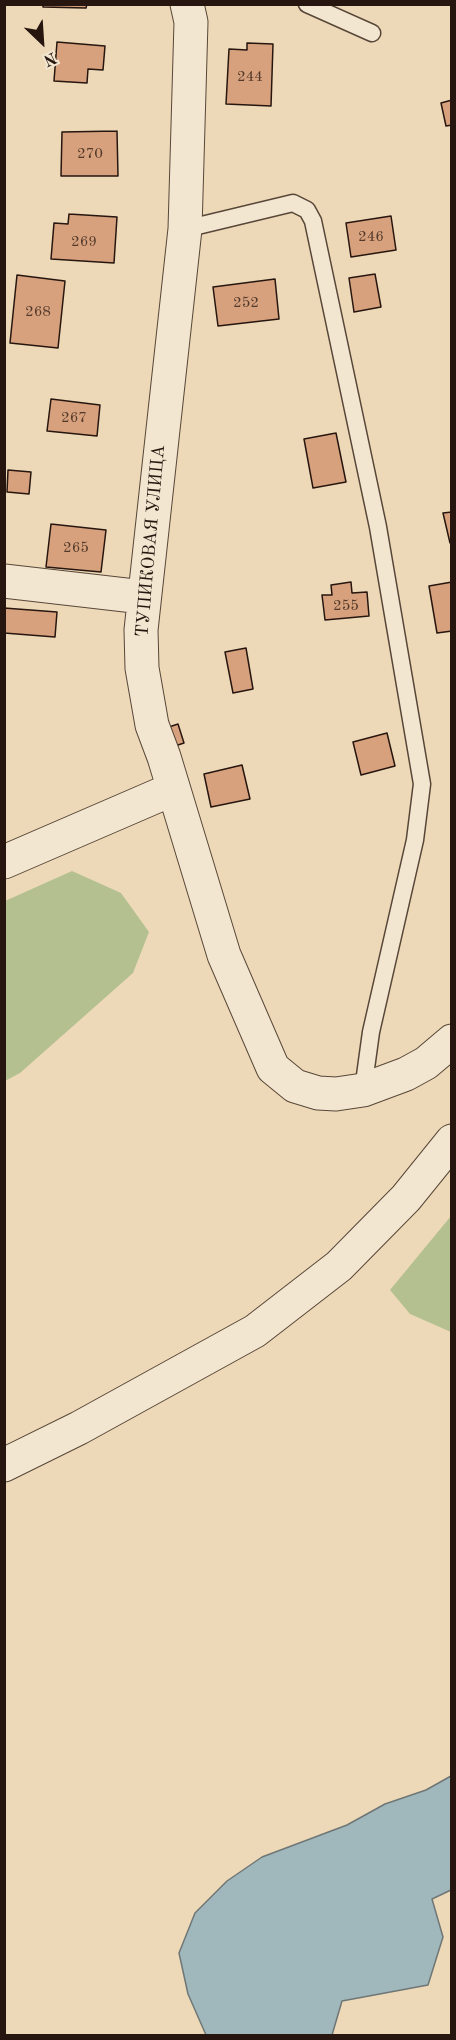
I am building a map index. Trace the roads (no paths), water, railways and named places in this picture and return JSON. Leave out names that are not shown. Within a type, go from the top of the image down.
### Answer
[{"type":"street","name":"ТУПИКОВАЯ УЛИЦА","points":[[187,4],[191,22],[184,229],[141,630],[142,668],[152,725],[224,955],[273,1068],[295,1086],[318,1093],[336,1094],[363,1090],[406,1074],[426,1063],[452,1041]]},
{"type":"street","points":[[4,581],[143,597]]},
{"type":"street","points":[[4,862],[173,789]]},
{"type":"street","points":[[4,1465],[79,1428],[255,1331],[339,1266],[406,1198],[452,1141]]},
{"type":"lane","points":[[307,4],[372,33]]},
{"type":"lane","points":[[184,229],[293,203],[307,210],[313,221],[378,527],[422,784],[415,840],[371,1032],[363,1090]]},
{"type":"water","points":[[451,1776],[451,1890],[432,1899],[443,1937],[428,1985],[342,2001],[332,2035],[206,2035],[188,1994],[179,1953],[195,1913],[227,1881],[262,1857],[347,1825],[385,1804],[426,1790]]}]
